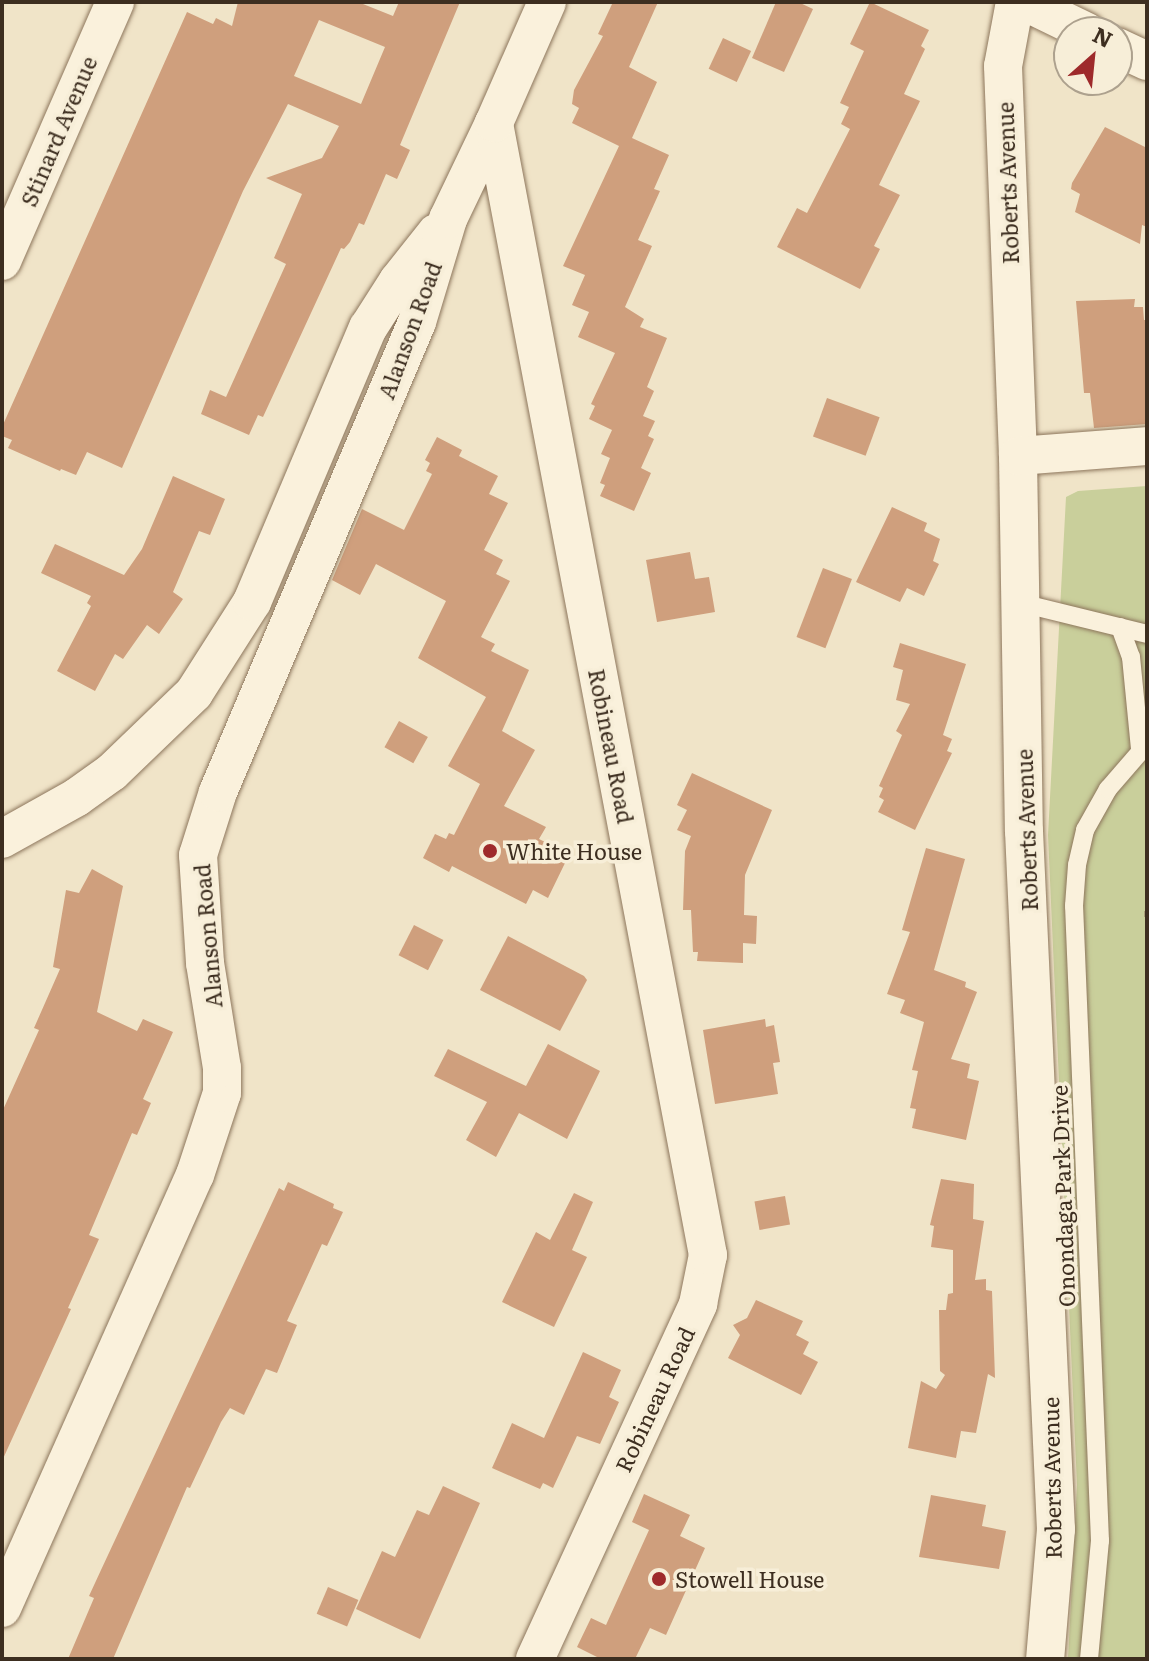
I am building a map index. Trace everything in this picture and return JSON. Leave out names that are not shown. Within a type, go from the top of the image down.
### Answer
[{"type":"street","name":"Stinard Avenue","points":[[2,261],[115,2]]},
{"type":"street","points":[[494,123],[547,2]]},
{"type":"street","name":"Roberts Avenue","points":[[1015,2],[1003,66],[1018,456],[1024,831],[1056,1529],[1045,1659]]},
{"type":"street","points":[[1025,2],[1054,16]]},
{"type":"street","name":"Alanson Road","points":[[2,1608],[195,1175],[222,1093],[222,1068],[205,963],[198,855],[218,792],[417,322],[448,219],[494,123]]},
{"type":"street","name":"Robineau Road","points":[[494,123],[708,1255],[698,1304],[535,1659]]},
{"type":"street","name":"Alanson Road","points":[[2,839],[77,797],[112,772],[194,693],[252,602],[368,328],[398,281],[448,219]]},
{"type":"street","points":[[1018,456],[1147,446]]},
{"type":"lane","points":[[1021,603],[1147,634]]},
{"type":"lane","name":"Onondaga Park Drive","points":[[1089,1659],[1100,1541],[1074,906],[1077,865],[1085,830],[1108,789],[1144,746],[1131,657],[1120,627]]},
{"type":"path","points":[[1147,910],[1147,918]]},
{"type":"green space","points":[[1147,486],[1147,1659],[1068,1659],[1077,1485],[1048,835],[1066,497],[1078,491]]},
{"type":"building","points":[[238,2],[358,2],[393,16],[399,2],[460,2],[400,145],[410,150],[397,179],[386,174],[364,225],[359,223],[350,242],[344,249],[341,248],[263,417],[258,415],[249,435],[201,414],[210,390],[226,397],[286,264],[274,258],[302,194],[266,178],[322,158],[339,126],[288,104],[243,191],[122,468],[87,452],[76,475],[8,448],[12,440],[2,436],[2,427],[187,12],[213,24],[216,18],[232,26]],"holes":[[[319,20],[385,47],[361,104],[294,76]]]},
{"type":"building","points":[[613,2],[658,2],[629,67],[657,82],[632,138],[669,155],[654,189],[660,191],[638,240],[652,246],[625,307],[644,319],[640,327],[667,338],[647,387],[654,391],[643,416],[655,421],[648,436],[654,439],[641,468],[651,473],[634,511],[600,496],[605,485],[600,483],[610,458],[601,454],[612,430],[589,419],[595,406],[591,404],[615,353],[578,337],[589,312],[572,305],[585,275],[563,266],[619,146],[572,123],[579,108],[572,104],[574,90],[603,36],[598,34]]},
{"type":"building","points":[[776,2],[798,2],[813,9],[784,72],[752,58]]},
{"type":"building","points":[[870,2],[929,30],[921,46],[925,49],[904,94],[920,101],[879,185],[900,195],[874,246],[880,249],[860,289],[777,247],[797,208],[807,213],[850,129],[841,124],[849,107],[840,103],[864,51],[850,44]]},
{"type":"building","points":[[723,38],[751,51],[737,82],[709,69]]},
{"type":"building","points":[[1105,127],[1147,148],[1147,227],[1142,225],[1140,244],[1075,212],[1080,194],[1071,189],[1072,183]]},
{"type":"building","points":[[1135,299],[1134,307],[1143,307],[1144,320],[1147,320],[1147,424],[1094,428],[1090,393],[1084,393],[1076,301]]},
{"type":"building","points":[[827,398],[880,417],[866,456],[813,437]]},
{"type":"building","points":[[437,437],[462,450],[459,456],[498,476],[489,494],[508,503],[484,550],[503,560],[496,574],[510,581],[481,637],[495,644],[491,651],[529,670],[502,731],[535,750],[504,806],[546,827],[539,839],[555,847],[551,856],[565,863],[548,898],[533,890],[526,904],[452,866],[449,872],[423,858],[435,834],[446,839],[449,833],[454,835],[480,784],[448,766],[486,697],[418,658],[446,601],[376,564],[360,595],[332,580],[362,509],[404,530],[432,474],[426,471],[430,463],[425,460]]},
{"type":"building","points":[[173,476],[225,499],[210,535],[199,531],[173,592],[183,599],[159,634],[147,625],[123,659],[115,654],[95,691],[57,671],[91,606],[87,603],[91,596],[41,573],[55,544],[124,575],[142,549]]},
{"type":"building","points":[[892,507],[927,523],[924,531],[940,539],[933,561],[939,564],[924,596],[907,588],[900,602],[856,582]]},
{"type":"building","points":[[690,552],[695,579],[709,577],[715,612],[657,622],[646,560]]},
{"type":"building","points":[[823,568],[852,579],[825,648],[796,637]]},
{"type":"building","points":[[900,643],[966,664],[943,735],[952,739],[947,751],[952,753],[915,830],[878,812],[884,800],[879,797],[883,788],[879,786],[902,735],[896,731],[910,704],[896,700],[903,670],[893,667]]},
{"type":"building","points":[[399,721],[428,737],[413,763],[384,747]]},
{"type":"building","points":[[692,773],[772,810],[745,875],[744,915],[757,916],[756,944],[743,943],[743,963],[697,961],[698,952],[693,952],[691,910],[683,910],[685,851],[691,836],[677,830],[687,810],[677,805]]},
{"type":"building","points":[[926,848],[965,859],[934,970],[966,982],[965,987],[977,992],[951,1059],[970,1064],[967,1078],[979,1081],[966,1140],[912,1128],[916,1109],[910,1108],[918,1071],[912,1070],[924,1022],[900,1013],[905,1000],[887,994],[910,932],[902,930]]},
{"type":"building","points":[[92,869],[123,886],[97,1012],[137,1031],[143,1019],[173,1032],[143,1099],[151,1103],[137,1135],[132,1133],[89,1235],[99,1239],[2,1461],[2,1112],[39,1030],[34,1028],[60,969],[53,967],[66,890],[79,893]]},
{"type":"building","points":[[414,925],[443,940],[428,970],[399,955]]},
{"type":"building","points":[[508,936],[587,980],[560,1031],[480,990]]},
{"type":"building","points":[[765,1019],[766,1027],[774,1025],[780,1062],[773,1063],[778,1094],[715,1104],[703,1030]]},
{"type":"building","points":[[548,1044],[600,1071],[567,1139],[519,1113],[496,1157],[466,1140],[487,1102],[434,1076],[448,1049],[526,1086]]},
{"type":"building","points":[[941,1179],[974,1184],[973,1219],[984,1221],[975,1280],[986,1279],[986,1290],[992,1291],[995,1378],[988,1374],[976,1433],[961,1431],[956,1458],[908,1448],[921,1381],[936,1389],[945,1375],[940,1371],[939,1310],[946,1310],[948,1294],[953,1293],[953,1250],[931,1247],[934,1226],[930,1225]]},
{"type":"building","points":[[288,1182],[334,1204],[333,1208],[343,1212],[327,1246],[322,1244],[287,1321],[297,1325],[277,1373],[266,1369],[244,1415],[230,1408],[221,1422],[190,1488],[187,1487],[113,1659],[68,1659],[94,1598],[89,1596],[279,1188],[284,1191]]},
{"type":"building","points":[[574,1193],[593,1202],[572,1250],[587,1257],[554,1327],[502,1302],[536,1232],[550,1240]]},
{"type":"building","points":[[785,1196],[790,1225],[760,1230],[754,1201]]},
{"type":"building","points":[[756,1300],[803,1321],[796,1335],[809,1342],[803,1354],[818,1362],[801,1395],[728,1358],[740,1335],[733,1325],[747,1318]]},
{"type":"building","points":[[583,1352],[621,1370],[609,1397],[619,1402],[600,1444],[577,1436],[553,1488],[543,1483],[540,1489],[492,1468],[512,1423],[544,1438]]},
{"type":"building","points":[[443,1486],[480,1503],[420,1639],[356,1609],[382,1551],[395,1557],[417,1510],[429,1515]]},
{"type":"building","name":"Stowell House","points":[[644,1494],[690,1515],[680,1536],[705,1548],[666,1635],[650,1628],[635,1659],[601,1659],[577,1647],[591,1618],[606,1625],[649,1530],[632,1522]]},
{"type":"building","points":[[931,1495],[986,1505],[982,1526],[1006,1531],[999,1569],[919,1557]]},
{"type":"building","points":[[328,1587],[358,1600],[347,1627],[317,1614]]},
{"type":"place","name":"White House","points":[[490,851]]},
{"type":"place","name":"Stowell House","points":[[659,1579]]}]
